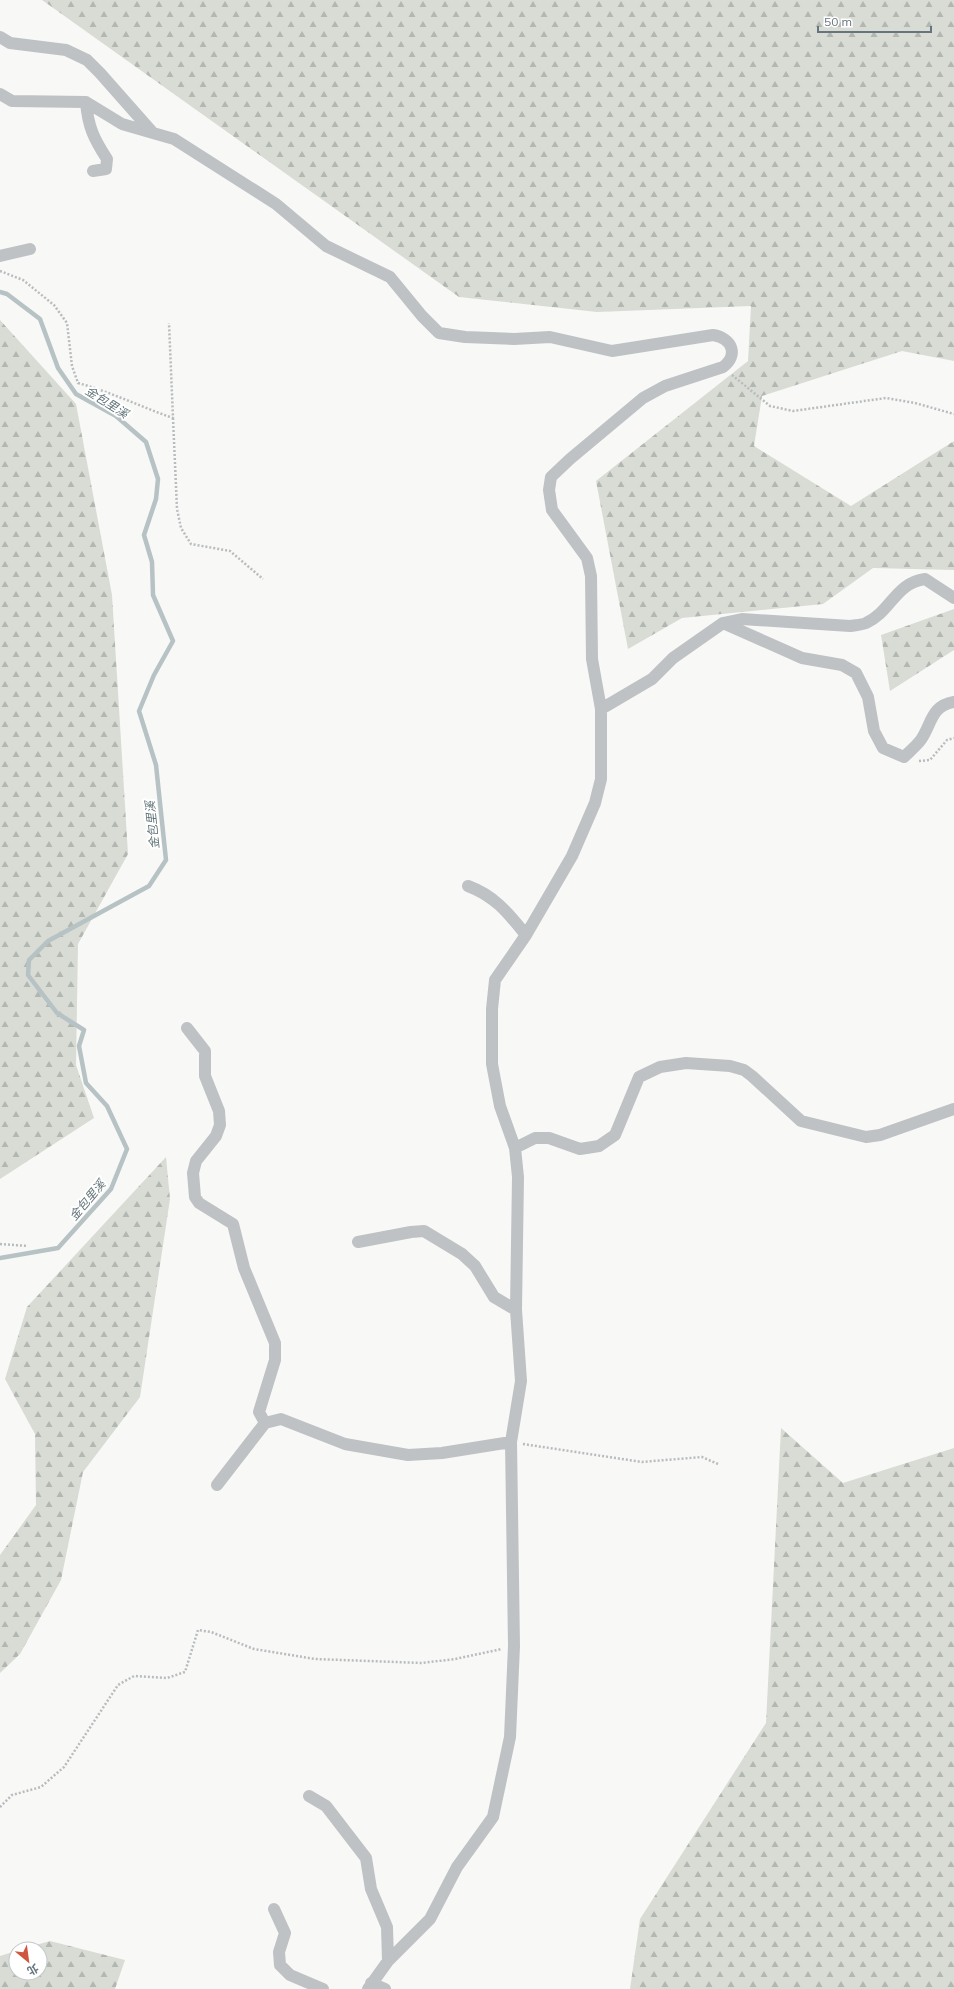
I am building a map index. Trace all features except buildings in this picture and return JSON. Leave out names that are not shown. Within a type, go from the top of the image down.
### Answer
[{"type":"street","points":[[0,37],[10,43],[66,50],[87,60],[153,133]]},
{"type":"street","points":[[0,94],[12,101],[86,102],[122,124],[174,139],[276,204],[326,246],[390,277],[422,316],[439,333],[465,337],[514,339],[550,337],[612,351],[713,335],[722,337],[729,343],[732,352],[730,362],[723,367],[665,386],[643,398],[570,459],[552,477],[549,490],[552,510],[587,558],[591,576],[592,659],[601,709],[601,779],[595,803],[572,856],[526,935],[495,980],[492,1009],[492,1064],[500,1106],[515,1148],[518,1177],[516,1310],[521,1381],[511,1442],[514,1646],[510,1736],[493,1817],[457,1867],[430,1919],[388,1961],[369,1986],[385,1989]]},
{"type":"street","points":[[86,102],[87,122],[95,140],[107,159],[106,169],[93,171]]},
{"type":"street","points":[[0,256],[30,249]]},
{"type":"street","points":[[601,709],[652,679],[673,658],[723,623],[742,619],[850,626],[866,623],[882,611],[904,586],[916,580],[926,579],[954,598]]},
{"type":"street","points":[[723,623],[802,658],[842,665],[856,673],[868,697],[874,731],[884,748],[904,757],[920,741],[936,712],[945,704],[954,702]]},
{"type":"street","points":[[468,886],[483,892],[505,909],[526,935]]},
{"type":"street","points":[[187,1028],[205,1051],[205,1076],[219,1111],[220,1125],[216,1136],[196,1161],[193,1173],[195,1197],[199,1203],[233,1224],[244,1268],[275,1343],[275,1360],[259,1412],[265,1423]]},
{"type":"street","points":[[515,1148],[535,1138],[549,1138],[580,1149],[599,1146],[615,1135],[639,1077],[660,1067],[686,1063],[730,1066],[744,1070],[801,1121],[853,1136],[866,1138],[880,1135],[954,1109]]},
{"type":"street","points":[[358,1242],[424,1231],[462,1254],[475,1266],[494,1297],[516,1310]]},
{"type":"street","points":[[217,1485],[265,1423],[281,1419],[345,1444],[408,1455],[442,1453],[511,1442]]},
{"type":"street","points":[[309,1796],[326,1806],[366,1858],[371,1889],[387,1927],[388,1961]]},
{"type":"street","points":[[274,1909],[285,1933],[279,1952],[280,1965],[290,1976],[323,1989]]},
{"type":"path","points":[[0,271],[23,280],[54,305],[66,322],[72,366],[78,383],[105,390],[140,407],[173,418]]},
{"type":"path","points":[[169,323],[177,510],[181,528],[191,544],[230,551],[263,579]]},
{"type":"path","points":[[723,367],[770,406],[794,411],[886,398],[916,403],[954,414]]},
{"type":"path","points":[[904,757],[918,762],[930,760],[947,740],[954,738]]},
{"type":"path","points":[[0,1244],[28,1246]]},
{"type":"path","points":[[511,1442],[642,1462],[702,1457],[718,1464]]},
{"type":"path","points":[[0,1807],[12,1795],[41,1787],[64,1766],[118,1685],[134,1676],[167,1678],[185,1672],[198,1630],[211,1632],[254,1649],[315,1659],[422,1663],[455,1659],[514,1646]]},
{"type":"green space","points":[[42,0],[954,0],[954,361],[902,351],[762,396],[754,446],[851,506],[954,441],[954,570],[873,568],[823,604],[682,618],[628,649],[596,481],[748,361],[751,306],[597,312],[459,297]]},
{"type":"green space","points":[[0,320],[76,404],[112,595],[128,854],[78,944],[76,1065],[94,1118],[0,1179]]},
{"type":"green space","points":[[954,609],[954,650],[890,691],[881,635]]},
{"type":"green space","points":[[166,1157],[170,1199],[140,1397],[83,1472],[61,1580],[20,1654],[0,1673],[0,1555],[36,1505],[35,1434],[5,1379],[27,1307]]},
{"type":"green space","points":[[781,1428],[843,1483],[954,1448],[954,1989],[630,1989],[640,1919],[766,1723]]},
{"type":"green space","points":[[48,1942],[125,1960],[115,1989],[0,1989],[0,1956],[8,1954],[8,1981],[48,1981]]},
{"type":"waterway","name":"金包里溪","points":[[0,292],[7,294],[40,319],[58,368],[76,394],[116,416],[146,442],[158,479],[156,499],[144,535],[152,562],[153,595],[173,641],[154,675],[139,711],[156,765],[166,860],[149,886],[48,941],[29,960],[28,975],[57,1013],[84,1030],[79,1046],[86,1083],[107,1106],[127,1149],[111,1189],[58,1248],[0,1258]]}]
